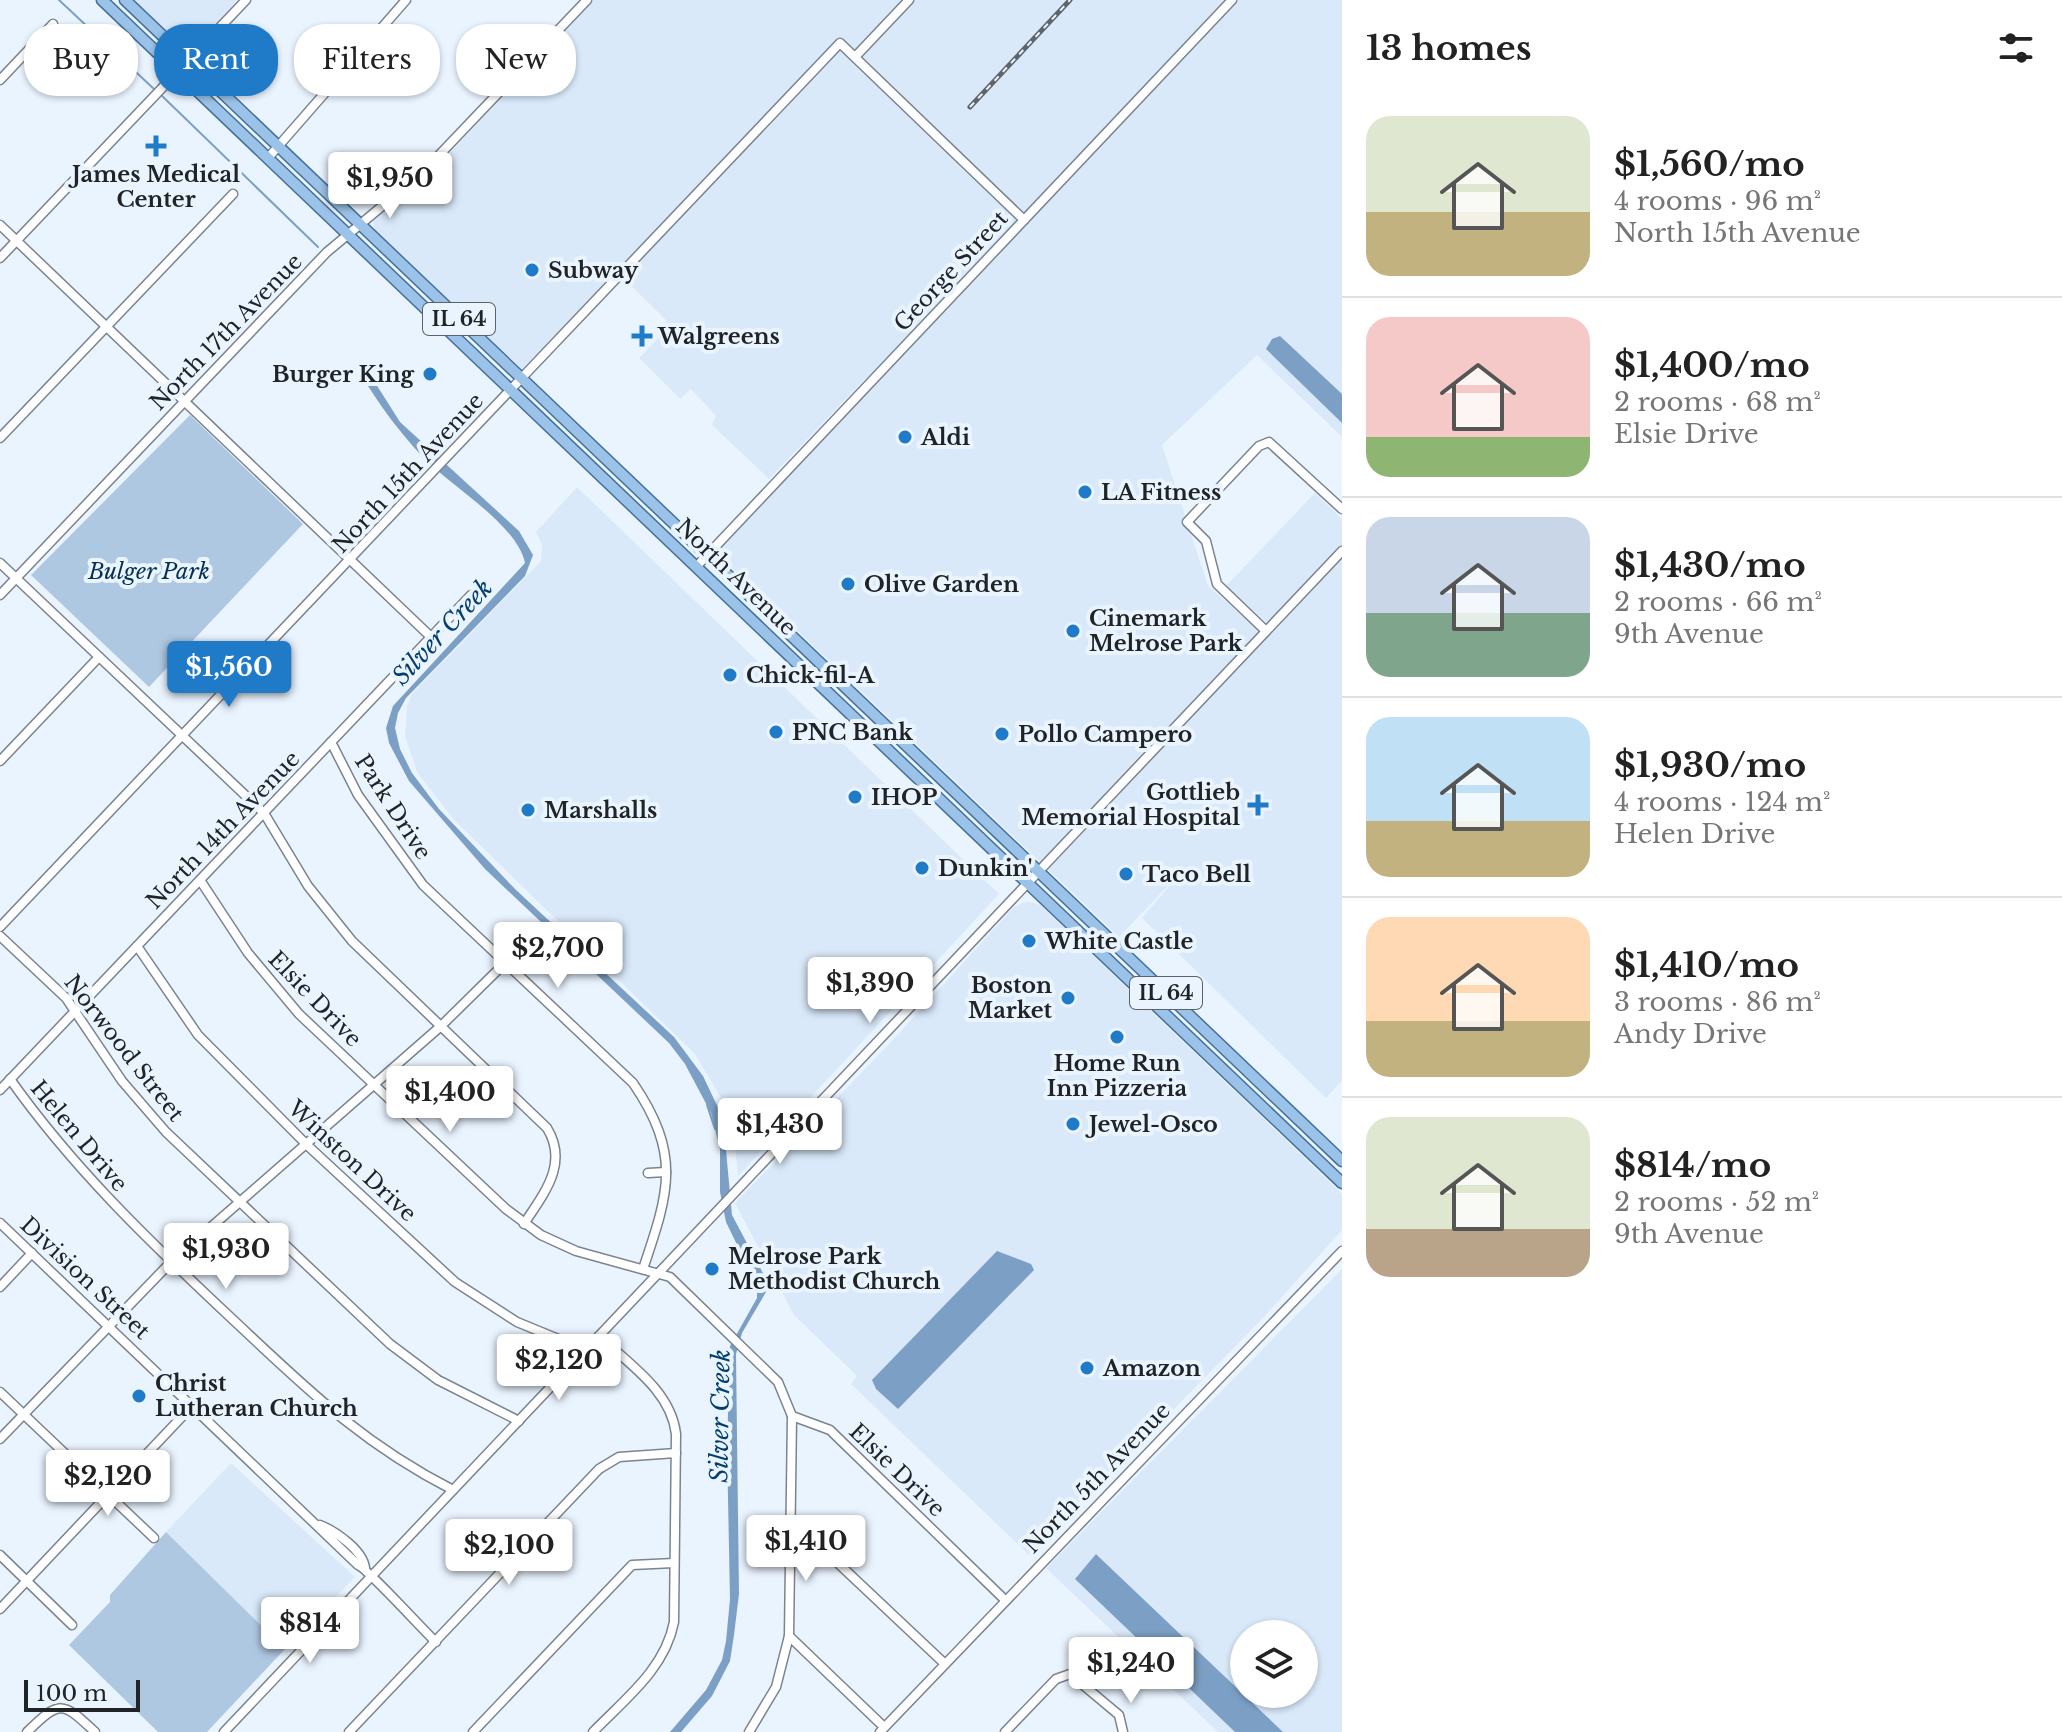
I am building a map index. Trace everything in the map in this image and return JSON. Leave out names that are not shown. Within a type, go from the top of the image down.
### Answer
[{"type":"main road","name":"North Avenue","points":[[102,0],[154,50]]},
{"type":"main road","name":"North Avenue","points":[[125,0],[154,28]]},
{"type":"main road","name":"North Avenue","points":[[202,96],[1341,1183]]},
{"type":"main road","name":"North Avenue","points":[[225,96],[1342,1161]]},
{"type":"street","points":[[224,24],[246,0]]},
{"type":"street","points":[[268,158],[406,0]]},
{"type":"street","name":"North 17th Avenue","points":[[0,595],[327,252],[431,165],[587,0]]},
{"type":"street","points":[[909,0],[855,57],[1024,220]]},
{"type":"street","name":"George Street","points":[[696,567],[1232,0]]},
{"type":"street","name":"North 15th Avenue","points":[[0,927],[840,43],[855,57]]},
{"type":"street","points":[[0,80],[24,55]]},
{"type":"street","points":[[0,258],[155,96]]},
{"type":"street","points":[[0,438],[233,194]]},
{"type":"street","points":[[0,225],[431,637]]},
{"type":"street","points":[[1266,631],[1217,584],[1206,541],[1187,522],[1259,446],[1269,442],[1342,509]]},
{"type":"street","points":[[224,1732],[1342,551]]},
{"type":"street","points":[[0,563],[264,813],[301,874],[336,923],[541,1121],[553,1139],[555,1171],[524,1224]]},
{"type":"street","name":"North 14th Avenue","points":[[0,1090],[471,595]]},
{"type":"street","points":[[0,761],[99,657]]},
{"type":"street","name":"Park Drive","points":[[331,742],[358,795],[393,849],[423,885],[633,1083],[659,1127],[666,1172],[667,1192],[643,1269]]},
{"type":"street","name":"Elsie Drive","points":[[200,880],[265,975],[299,1014],[524,1224],[576,1251],[670,1277],[778,1382],[792,1416],[830,1430],[1005,1600]]},
{"type":"street","name":"Norwood Street","points":[[0,936],[66,998],[145,1110],[239,1202],[414,1365],[478,1403],[519,1421]]},
{"type":"street","name":"Winston Drive","points":[[137,946],[198,1035],[307,1145],[476,1298],[517,1322],[585,1350]]},
{"type":"street","points":[[0,1439],[171,1262],[441,1026],[505,963]]},
{"type":"street","name":"Helen Drive","points":[[10,1079],[88,1179],[171,1262],[356,1432],[403,1464],[453,1490]]},
{"type":"street","points":[[648,1173],[666,1172]]},
{"type":"street","name":"Division Street","points":[[0,1223],[358,1565],[365,1568],[377,1585],[436,1642]]},
{"type":"street","name":"North 5th Avenue","points":[[882,1730],[1342,1251]]},
{"type":"street","points":[[0,1287],[32,1253]]},
{"type":"street","points":[[593,1732],[653,1669],[667,1649],[674,1622],[676,1453],[673,1416],[664,1397],[599,1336]]},
{"type":"street","points":[[0,1392],[154,1538]]},
{"type":"street","points":[[0,1609],[193,1405]]},
{"type":"street","points":[[749,1732],[776,1687],[789,1636],[792,1416]]},
{"type":"street","points":[[349,1732],[599,1469],[619,1457],[676,1453]]},
{"type":"street","points":[[790,1518],[945,1664]]},
{"type":"street","points":[[0,1555],[72,1625]]},
{"type":"street","points":[[473,1732],[632,1565],[674,1563]]},
{"type":"street","points":[[789,1636],[882,1730]]},
{"type":"street","points":[[1005,1732],[1063,1675],[1077,1677],[1119,1715],[1123,1732]]},
{"type":"street","points":[[27,1732],[51,1709],[60,1706],[75,1713],[95,1732]]},
{"type":"shaded area","points":[[133,0],[237,0],[216,24],[158,24]]},
{"type":"shaded area","points":[[594,0],[1342,0],[1342,437],[1257,355],[1162,445],[1208,586],[1267,637],[1274,629],[1226,586],[1315,493],[1342,519],[1342,1081],[1326,1098],[1142,918],[1182,871],[1119,937],[714,551],[870,383],[865,379],[769,479],[712,425],[716,416],[691,389],[680,399],[639,358],[665,331],[666,320],[617,272],[522,369],[375,230],[373,221],[432,172],[504,96],[576,96],[576,24],[571,24]]},
{"type":"shaded area","points":[[1280,336],[1342,394],[1342,423],[1266,349],[1272,339]]},
{"type":"shaded area","points":[[369,373],[400,422],[519,531],[533,555],[525,576],[406,698],[395,728],[400,749],[412,773],[439,809],[515,889],[674,1037],[703,1076],[723,1118],[732,1215],[765,1277],[766,1292],[742,1333],[736,1354],[739,1594],[730,1661],[712,1696],[681,1732],[670,1732],[706,1690],[722,1660],[726,1641],[730,1599],[727,1448],[730,1346],[757,1298],[757,1286],[726,1222],[720,1192],[720,1149],[711,1113],[685,1064],[669,1043],[485,869],[409,781],[389,743],[386,728],[393,706],[525,563],[519,548],[496,520],[406,439],[363,378]]},
{"type":"shaded area","points":[[577,487],[999,894],[738,1176],[734,1136],[723,1101],[695,1054],[454,820],[417,772],[405,736],[407,706],[412,694],[541,561],[542,545],[536,532]]},
{"type":"shaded area","points":[[1027,901],[1040,905],[1342,1194],[1342,1230],[1264,1317],[1030,1556],[851,1384],[857,1376],[794,1315],[735,1203],[891,1042],[1014,907]]},
{"type":"shaded area","points":[[997,1251],[1031,1264],[1034,1270],[898,1409],[876,1389],[872,1380]]},
{"type":"shaded area","points":[[1342,1269],[1342,1732],[1218,1732],[1046,1568]]},
{"type":"shaded area","points":[[231,1463],[355,1577],[285,1649],[166,1532]]},
{"type":"shaded area","points":[[1096,1554],[1230,1682],[1230,1708],[1258,1708],[1283,1732],[1235,1732],[1075,1579]]},
{"type":"green space","name":"Bulger Park","points":[[190,415],[303,524],[149,687],[31,575]]},
{"type":"green space","points":[[166,1532],[285,1649],[207,1732],[158,1732],[69,1645],[110,1602],[110,1595]]},
{"type":"waterway","points":[[59,0],[154,89]]},
{"type":"waterway","points":[[162,96],[318,247]]},
{"type":"waterway","name":"Silver Creek","points":[[707,1105],[715,1129]]},
{"type":"railway","points":[[970,107],[1070,0]]},
{"type":"place","name":"James Medical Center","points":[[156,146]]},
{"type":"place","name":"Subway","points":[[532,270]]},
{"type":"place","name":"Walgreens","points":[[642,336]]},
{"type":"place","name":"Burger King","points":[[430,374]]},
{"type":"place","name":"Aldi","points":[[905,437]]},
{"type":"place","name":"LA Fitness","points":[[1085,492]]},
{"type":"place","name":"Olive Garden","points":[[848,584]]},
{"type":"place","name":"Cinemark Melrose Park","points":[[1073,631]]},
{"type":"place","name":"Chick-fil-A","points":[[730,675]]},
{"type":"place","name":"PNC Bank","points":[[776,732]]},
{"type":"place","name":"Pollo Campero","points":[[1002,734]]},
{"type":"place","name":"IHOP","points":[[855,797]]},
{"type":"place","name":"Gottlieb Memorial Hospital","points":[[1258,805]]},
{"type":"place","name":"Marshalls","points":[[528,810]]},
{"type":"place","name":"Dunkin'","points":[[922,868]]},
{"type":"place","name":"Taco Bell","points":[[1126,874]]},
{"type":"place","name":"White Castle","points":[[1029,941]]},
{"type":"place","name":"Boston Market","points":[[1068,998]]},
{"type":"place","name":"Home Run Inn Pizzeria","points":[[1117,1037]]},
{"type":"place","name":"Jewel-Osco","points":[[1073,1124]]},
{"type":"place","name":"Melrose Park Methodist Church","points":[[712,1269]]},
{"type":"place","name":"Amazon","points":[[1087,1368]]},
{"type":"place","name":"Christ Lutheran Church","points":[[139,1396]]}]
